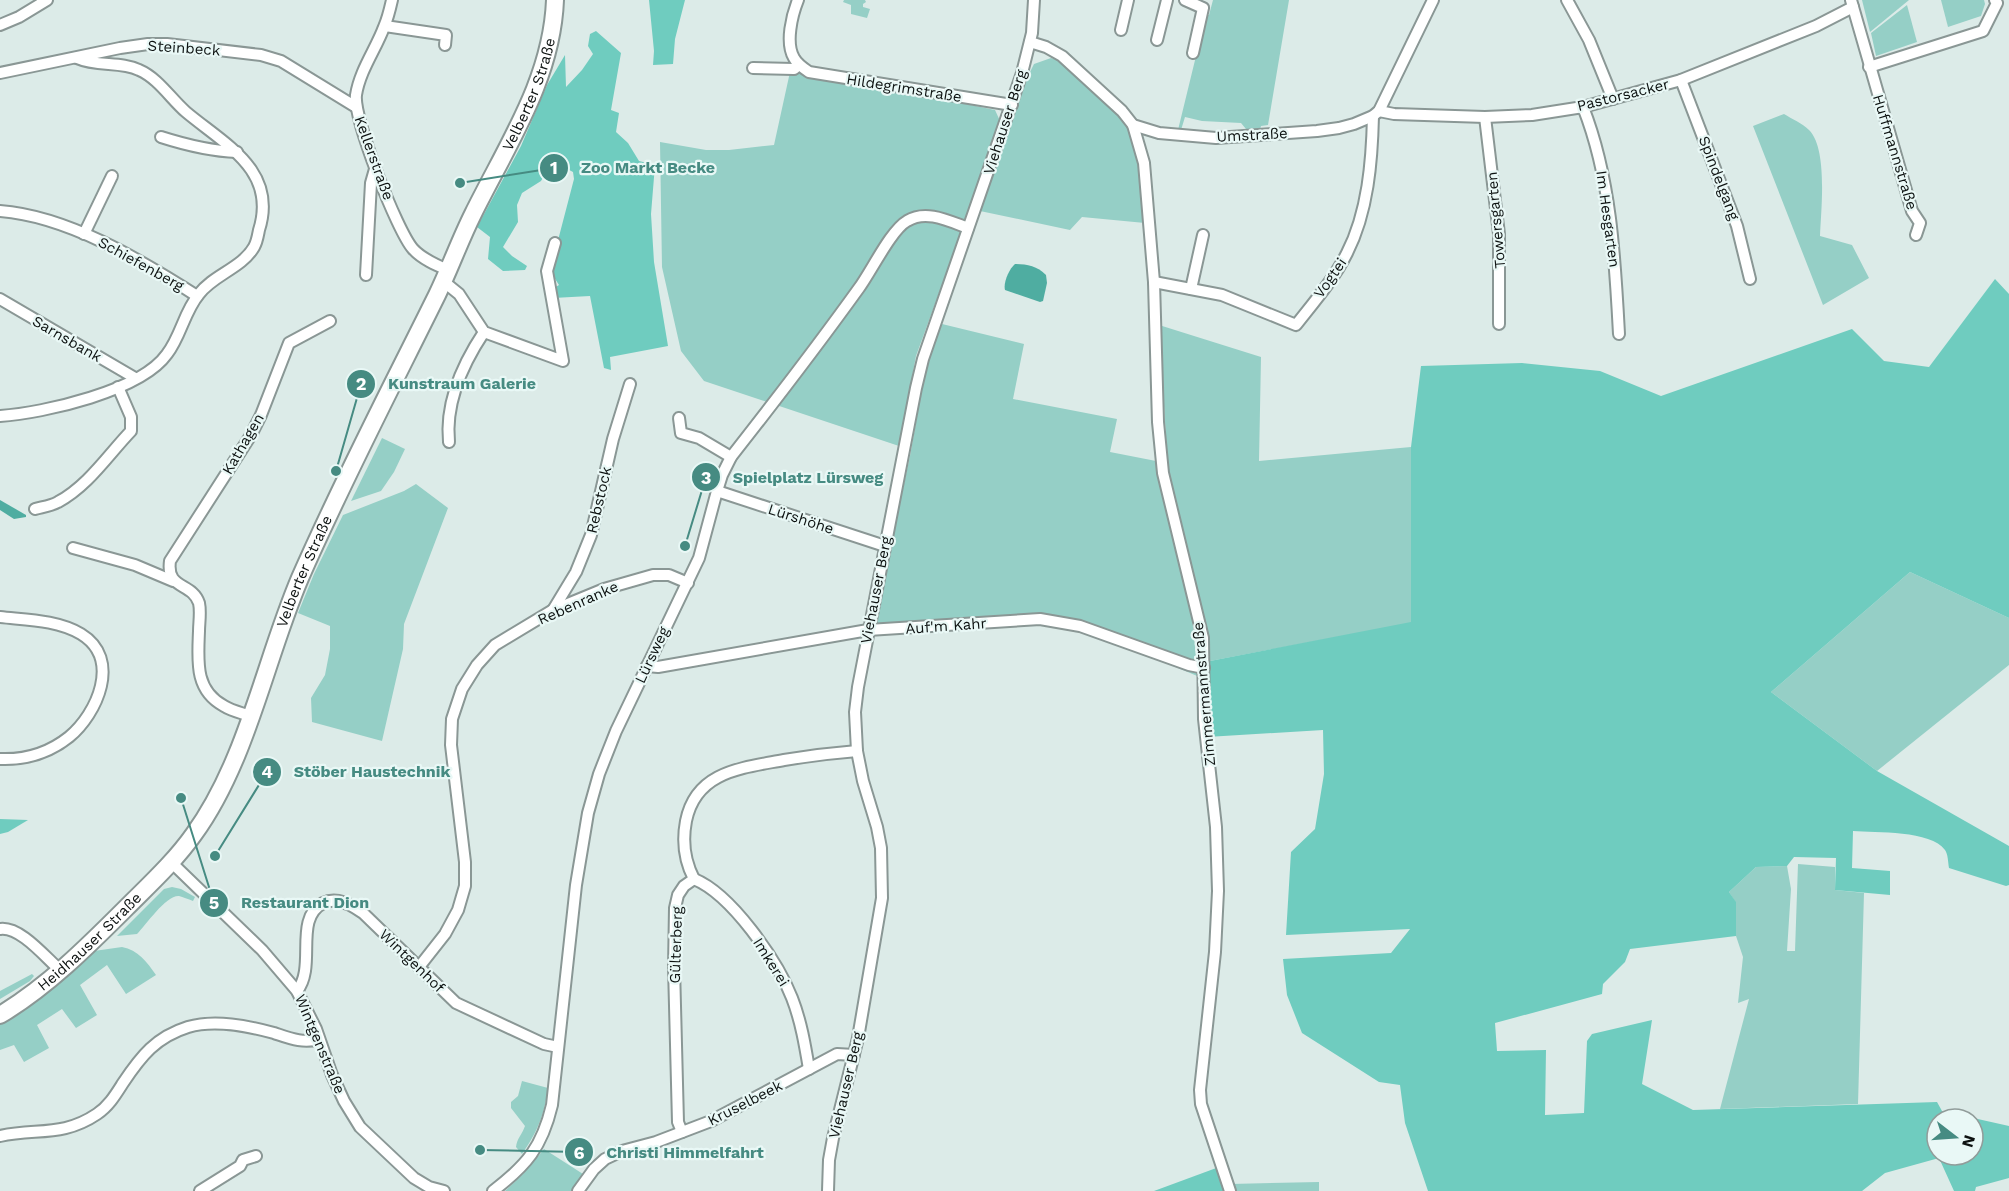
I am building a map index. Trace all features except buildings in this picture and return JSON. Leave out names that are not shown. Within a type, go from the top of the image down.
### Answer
[{"type":"main road","name":"Velberter Straße","points":[[172,862],[195,833],[215,802],[231,768],[301,577],[473,214],[515,136],[538,83],[551,36],[555,0]]},
{"type":"main road","name":"Heidhauser Straße","points":[[0,1015],[15,1006],[60,970],[172,862]]},
{"type":"street","points":[[0,25],[19,18],[47,0]]},
{"type":"street","name":"Kellerstraße","points":[[392,0],[385,26],[359,82],[356,107],[375,169],[410,245],[419,255],[446,275]]},
{"type":"street","points":[[753,68],[794,69],[799,64],[793,57],[790,46],[798,0]]},
{"type":"street","name":"Viehauser Berg","points":[[828,1191],[833,1138],[854,1055],[879,927],[882,898],[881,848],[877,827],[862,781],[857,751],[856,701],[868,630],[923,359],[1012,105],[1030,42],[1034,0]]},
{"type":"street","points":[[1121,30],[1128,0]]},
{"type":"street","points":[[1157,40],[1167,0]]},
{"type":"street","points":[[1185,0],[1203,8],[1192,53]]},
{"type":"street","points":[[1376,114],[1433,0]]},
{"type":"street","points":[[1567,0],[1589,40],[1613,99]]},
{"type":"street","points":[[1869,67],[1983,31],[1997,3],[1995,0]]},
{"type":"street","name":"Pastorsacker","points":[[1376,114],[1485,117],[1532,115],[1583,106],[1681,80],[1816,26],[1852,3]]},
{"type":"street","name":"Huffmannstraße","points":[[1852,3],[1912,212],[1920,223],[1916,235]]},
{"type":"street","points":[[385,26],[446,35],[445,45]]},
{"type":"street","points":[[1030,42],[1046,47],[1062,56],[1122,111],[1133,125]]},
{"type":"street","name":"Steinbeck","points":[[0,73],[120,48],[156,43],[261,55],[281,61],[356,107]]},
{"type":"street","points":[[0,416],[56,408],[118,387],[146,374],[167,355],[188,310],[205,286],[233,268],[254,247],[264,215],[261,192],[250,168],[237,152],[186,112],[145,73],[129,67],[92,64],[77,58]]},
{"type":"street","name":"Hildegrimstraße","points":[[799,64],[809,72],[1012,105]]},
{"type":"street","name":"Spindelgang","points":[[1681,80],[1737,226],[1750,279]]},
{"type":"street","name":"Im Hesgarten","points":[[1583,106],[1594,142],[1614,247],[1619,334]]},
{"type":"street","name":"Umstraße","points":[[1133,125],[1173,135],[1216,138],[1339,128],[1376,114]]},
{"type":"street","name":"Vogtei","points":[[1154,282],[1222,295],[1296,325],[1334,274],[1351,245],[1366,194],[1376,114]]},
{"type":"street","name":"Towersgarten","points":[[1485,117],[1499,234],[1499,324]]},
{"type":"street","name":"Zimmermannstraße","points":[[1133,125],[1144,163],[1154,282],[1158,422],[1163,473],[1203,638],[1204,719],[1216,827],[1218,891],[1215,952],[1200,1090],[1201,1104],[1230,1191]]},
{"type":"street","points":[[161,137],[217,152],[237,152]]},
{"type":"street","points":[[366,274],[371,183],[375,169]]},
{"type":"street","name":"Schiefenberg","points":[[84,234],[112,176]]},
{"type":"street","name":"Schiefenberg","points":[[0,211],[20,212],[84,234],[174,281],[197,296]]},
{"type":"street","name":"Lürsweg","points":[[493,1191],[526,1162],[546,1128],[552,1105],[576,885],[588,813],[599,774],[616,731],[699,558],[722,475],[731,457],[860,287],[897,229],[908,220],[923,216],[943,219],[968,228]]},
{"type":"street","points":[[1191,289],[1203,235]]},
{"type":"street","points":[[446,275],[484,332],[563,361],[547,271],[555,243]]},
{"type":"street","name":"Sarnsbank","points":[[0,299],[135,378]]},
{"type":"street","name":"Kathagen","points":[[173,581],[169,572],[170,561],[251,435],[289,343],[330,321]]},
{"type":"street","points":[[449,442],[447,427],[456,385],[466,359],[484,332]]},
{"type":"street","name":"Rebstock","points":[[553,610],[576,572],[591,536],[613,439],[630,384]]},
{"type":"street","points":[[35,509],[57,503],[79,487],[131,431],[131,417],[118,387]]},
{"type":"street","points":[[679,418],[681,433],[699,438],[731,457]]},
{"type":"street","name":"Lürshöhe","points":[[717,491],[885,546]]},
{"type":"street","points":[[73,548],[135,566],[173,581],[194,594],[199,605],[198,672],[204,686],[224,706],[250,716]]},
{"type":"street","name":"Rebenranke","points":[[419,967],[449,926],[458,910],[465,886],[465,862],[451,745],[452,719],[462,689],[477,665],[495,645],[553,610],[604,590],[653,575],[669,575],[688,583]]},
{"type":"street","points":[[0,617],[55,624],[81,634],[97,652],[103,671],[102,686],[97,699],[88,716],[70,736],[34,756],[0,759]]},
{"type":"street","name":"Auf'm Kahr","points":[[647,666],[658,667],[868,630],[1040,619],[1059,621],[1116,638],[1189,665],[1204,668]]},
{"type":"street","points":[[694,879],[684,854],[683,835],[687,815],[695,797],[716,777],[735,769],[756,765],[857,751]]},
{"type":"street","name":"Wintgenstraße","points":[[172,862],[262,950],[297,991],[344,1101],[360,1127],[414,1178],[429,1187],[444,1191]]},
{"type":"street","name":"Imkerei","points":[[694,879],[712,889],[733,908],[776,967],[796,1008],[809,1069]]},
{"type":"street","name":"Gülterberg","points":[[682,1131],[678,1122],[674,967],[675,908],[678,895],[684,886],[694,879]]},
{"type":"street","name":"Wintgenhof","points":[[297,991],[303,983],[307,970],[307,930],[310,916],[318,906],[327,901],[340,901],[350,904],[363,913],[448,996],[469,1010],[544,1044],[558,1047]]},
{"type":"street","points":[[0,929],[17,931],[60,970]]},
{"type":"street","points":[[0,1136],[66,1129],[91,1118],[106,1107],[148,1050],[172,1034],[190,1026],[228,1024],[303,1041],[319,1039]]},
{"type":"street","name":"Kruselbeek","points":[[578,1191],[594,1169],[605,1159],[711,1121],[837,1054],[854,1055]]},
{"type":"street","points":[[200,1191],[240,1166],[243,1160],[256,1156]]},
{"type":"street","name":"Wintgenstraße","points":[[414,1178],[419,1191]]},
{"type":"shaded area","points":[[649,0],[685,0],[675,39],[673,64],[653,65],[654,51]]},
{"type":"shaded area","points":[[844,0],[865,0],[863,7],[870,9],[867,18],[851,14],[851,5],[843,2]]},
{"type":"shaded area","points":[[1213,0],[1289,0],[1268,125],[1261,126],[1260,130],[1246,129],[1241,123],[1202,121],[1185,117],[1181,130],[1178,130],[1206,15],[1209,15]]},
{"type":"shaded area","points":[[1862,0],[1909,0],[1870,32]]},
{"type":"shaded area","points":[[1941,0],[1984,0],[1985,4],[1981,16],[1948,27]]},
{"type":"shaded area","points":[[1907,5],[1917,42],[1876,56],[1871,33]]},
{"type":"shaded area","points":[[596,31],[621,53],[611,110],[619,113],[616,132],[628,143],[639,161],[655,165],[651,214],[654,262],[668,346],[610,357],[611,370],[604,368],[590,296],[553,298],[554,288],[559,285],[550,271],[574,179],[573,172],[556,163],[550,165],[541,181],[522,193],[517,205],[518,222],[503,247],[527,266],[525,270],[503,271],[488,259],[490,237],[477,227],[521,146],[547,85],[565,55],[566,87],[593,54],[588,46],[590,34]]},
{"type":"shaded area","points":[[1051,58],[1063,62],[1129,125],[1140,163],[1145,223],[1082,217],[1070,230],[980,211],[1021,90],[1034,64]]},
{"type":"shaded area","points":[[790,72],[995,110],[1001,123],[916,356],[899,446],[704,381],[681,351],[662,267],[660,142],[706,150],[774,145]]},
{"type":"shaded area","points":[[1784,114],[1809,130],[1819,151],[1822,180],[1820,236],[1852,245],[1869,278],[1823,305],[1753,126]]},
{"type":"shaded area","points":[[1015,264],[1032,266],[1046,275],[1047,283],[1043,301],[1005,290],[1007,276]]},
{"type":"shaded area","points":[[1995,279],[2009,294],[2009,618],[1910,572],[1771,692],[1877,771],[2009,846],[2009,885],[1949,868],[1945,850],[1928,839],[1902,834],[1853,831],[1852,868],[1890,871],[1890,895],[1835,890],[1836,858],[1794,857],[1787,866],[1756,867],[1729,892],[1736,902],[1736,936],[1630,949],[1625,962],[1603,984],[1602,994],[1495,1023],[1497,1051],[1546,1050],[1545,1115],[1584,1113],[1587,1041],[1592,1034],[1652,1020],[1642,1084],[1693,1110],[1937,1102],[1940,1107],[1925,1107],[1925,1162],[1885,1173],[1862,1191],[1428,1191],[1405,1123],[1400,1085],[1379,1082],[1302,1033],[1287,995],[1283,959],[1391,953],[1410,929],[1286,935],[1291,852],[1315,829],[1324,774],[1323,730],[1207,737],[1210,661],[1411,622],[1411,447],[1421,366],[1522,363],[1600,371],[1661,396],[1852,329],[1884,361],[1929,367]]},
{"type":"shaded area","points":[[942,324],[1024,344],[1013,399],[1117,419],[1110,452],[1156,461],[1191,608],[1196,657],[1202,678],[1054,616],[873,627],[910,456],[927,360]]},
{"type":"shaded area","points":[[1159,325],[1261,357],[1259,461],[1411,447],[1411,623],[1210,661],[1169,486]]},
{"type":"shaded area","points":[[382,438],[405,449],[394,472],[381,491],[351,501]]},
{"type":"shaded area","points":[[416,484],[448,508],[404,624],[403,649],[382,741],[312,722],[311,698],[325,675],[330,649],[330,626],[298,613],[314,574],[343,515]]},
{"type":"shaded area","points":[[0,500],[26,517],[14,519],[0,510]]},
{"type":"shaded area","points":[[1910,572],[2009,618],[2009,665],[1877,771],[1771,692]]},
{"type":"shaded area","points":[[0,819],[28,820],[0,834]]},
{"type":"shaded area","points":[[1798,864],[1835,867],[1835,890],[1864,893],[1858,1104],[1720,1109],[1749,999],[1738,1003],[1743,957],[1736,936],[1736,903],[1729,892],[1756,867],[1787,866],[1791,889],[1787,951],[1795,951]]},
{"type":"shaded area","points":[[172,887],[195,897],[193,901],[179,896],[174,897],[162,905],[137,934],[117,936],[164,889]]},
{"type":"shaded area","points":[[122,947],[146,961],[156,975],[126,994],[107,965],[80,985],[97,1015],[76,1028],[62,1009],[37,1025],[49,1048],[24,1062],[14,1045],[0,1050],[0,1024],[58,984],[94,951]]},
{"type":"shaded area","points":[[32,974],[34,976],[30,981],[0,999],[0,991]]},
{"type":"shaded area","points":[[522,1081],[548,1088],[540,1122],[522,1154],[516,1147],[525,1126],[511,1108],[511,1102],[518,1096]]},
{"type":"shaded area","points":[[1985,1121],[2009,1126],[2009,1178],[1976,1187],[1975,1191],[1954,1191],[1943,1167],[1985,1167]]},
{"type":"shaded area","points":[[544,1149],[583,1174],[572,1191],[505,1191],[523,1174]]},
{"type":"shaded area","points":[[1219,1167],[1228,1191],[1154,1191]]},
{"type":"shaded area","points":[[1319,1182],[1319,1191],[1232,1191],[1230,1184]]},
{"type":"place","name":"Zoo Markt Becke","points":[[460,183]]},
{"type":"place","name":"Kunstraum Galerie","points":[[336,471]]},
{"type":"place","name":"Spielplatz Lürsweg","points":[[685,546]]},
{"type":"place","name":"Restaurant Dion","points":[[181,798]]},
{"type":"place","name":"Stöber Haustechnik","points":[[215,856]]},
{"type":"place","name":"Christi Himmelfahrt","points":[[480,1150]]}]
